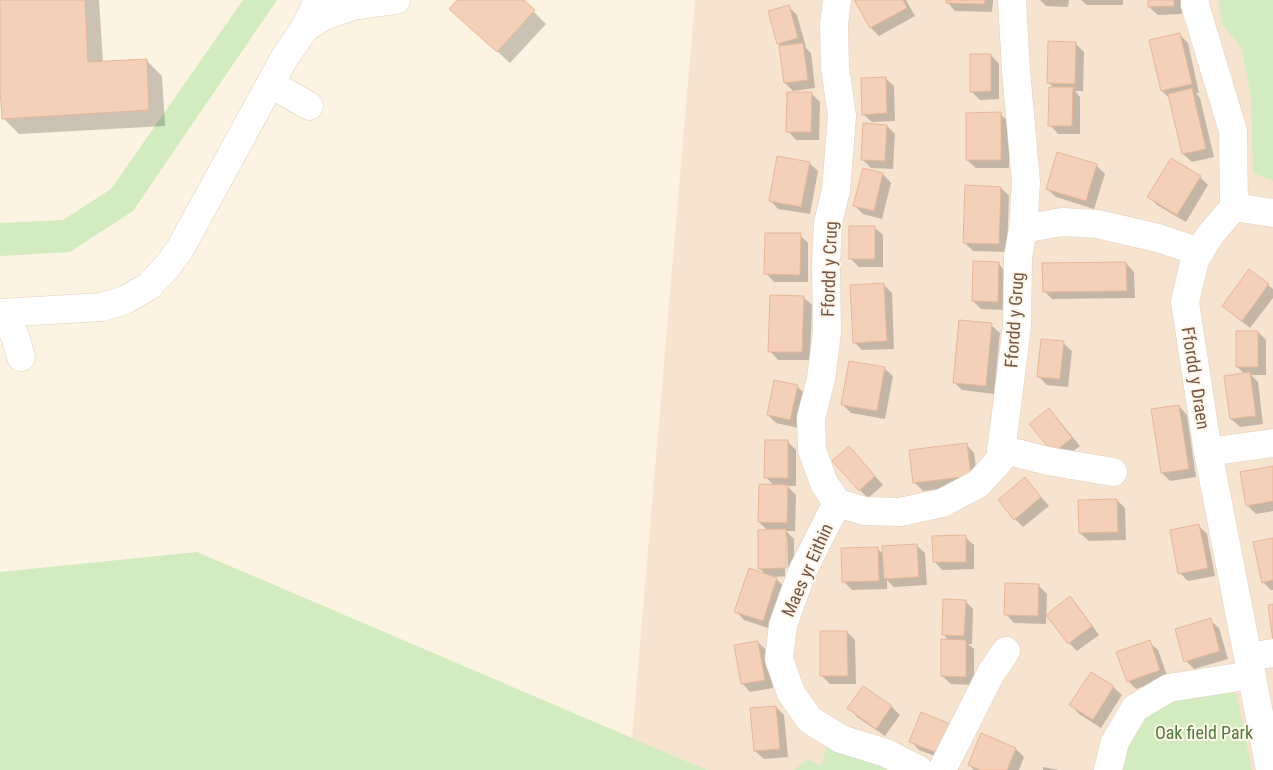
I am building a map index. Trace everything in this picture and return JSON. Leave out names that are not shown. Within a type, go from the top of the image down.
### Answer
[{"type":"street","points":[[0,314],[102,307],[125,300],[149,286],[167,267],[180,249],[285,57],[305,28],[318,0]]},
{"type":"street","points":[[305,28],[324,16],[353,6],[396,0]]},
{"type":"street","name":"Ffordd y Crug","points":[[837,503],[824,482],[812,450],[811,418],[821,379],[826,332],[828,223],[836,190],[842,116],[835,67],[834,25],[838,0]]},
{"type":"street","name":"Ffordd y Grug","points":[[837,503],[865,511],[900,512],[942,502],[978,484],[1000,460],[1017,326],[1018,257],[1023,229],[1026,182],[1012,0]]},
{"type":"street","points":[[1195,0],[1233,131],[1234,207],[1273,213]]},
{"type":"street","points":[[271,84],[309,106]]},
{"type":"street","name":"Ffordd y Draen","points":[[1234,207],[1210,235],[1195,259],[1184,302],[1208,452],[1258,662],[1270,770]]},
{"type":"street","points":[[1023,229],[1062,222],[1097,224],[1158,238],[1200,252]]},
{"type":"street","points":[[0,314],[9,324],[21,358]]},
{"type":"street","points":[[1208,452],[1273,443]]},
{"type":"street","points":[[1001,449],[1048,461],[1112,472]]},
{"type":"street","name":"Maes yr Eithin","points":[[837,503],[802,572],[783,624],[779,659],[790,693],[810,720],[841,739],[886,753],[919,770]]},
{"type":"street","points":[[942,770],[991,673],[1006,651]]},
{"type":"street","points":[[1108,770],[1115,742],[1135,708],[1169,688],[1258,662]]},
{"type":"shaded area","points":[[695,0],[1273,0],[1273,770],[707,770],[632,738]]},
{"type":"green space","points":[[243,0],[277,0],[133,211],[70,252],[0,256],[0,223],[63,220],[111,189]]},
{"type":"green space","points":[[1218,0],[1273,0],[1273,181],[1253,173],[1251,98],[1242,49],[1223,25]]},
{"type":"green space","points":[[197,552],[707,770],[0,770],[0,572]]},
{"type":"green space","name":"Oak field Park","points":[[1221,689],[1237,695],[1252,770],[1120,770],[1127,739],[1158,705]]},
{"type":"green space","points":[[828,743],[897,770],[794,770],[808,759],[821,766]]},
{"type":"building","points":[[0,0],[85,0],[88,62],[147,59],[149,110],[2,119]]},
{"type":"building","points":[[457,0],[524,0],[535,10],[497,52],[449,9]]},
{"type":"building","points":[[854,0],[903,0],[907,8],[870,28]]},
{"type":"building","points":[[946,0],[985,0],[984,4],[946,3]]},
{"type":"building","points":[[1148,0],[1174,0],[1174,6],[1148,7]]},
{"type":"building","points":[[789,5],[798,38],[777,44],[768,11]]},
{"type":"building","points":[[1180,33],[1192,84],[1161,91],[1149,40]]},
{"type":"building","points":[[1048,41],[1076,42],[1075,84],[1047,83]]},
{"type":"building","points":[[803,43],[808,80],[784,83],[779,46]]},
{"type":"building","points":[[970,54],[991,54],[991,91],[970,92]]},
{"type":"building","points":[[886,77],[887,113],[862,115],[861,78]]},
{"type":"building","points":[[1049,87],[1073,87],[1072,126],[1048,126]]},
{"type":"building","points":[[1192,88],[1206,149],[1182,154],[1168,94]]},
{"type":"building","points":[[787,92],[812,92],[811,132],[786,132]]},
{"type":"building","points":[[1001,112],[1001,160],[966,160],[966,113]]},
{"type":"building","points":[[863,123],[887,125],[885,161],[861,160]]},
{"type":"building","points":[[1057,152],[1097,164],[1086,201],[1046,189]]},
{"type":"building","points":[[777,156],[810,162],[801,207],[769,201]]},
{"type":"building","points":[[1171,158],[1201,176],[1177,215],[1147,197]]},
{"type":"building","points":[[863,168],[883,173],[874,211],[853,206]]},
{"type":"building","points":[[965,185],[1001,187],[999,244],[963,243]]},
{"type":"building","points":[[849,226],[875,226],[875,259],[849,259]]},
{"type":"building","points":[[765,233],[801,233],[800,275],[764,274]]},
{"type":"building","points":[[973,261],[999,262],[998,302],[972,301]]},
{"type":"building","points":[[1126,262],[1127,291],[1043,292],[1042,263]]},
{"type":"building","points":[[1249,269],[1269,284],[1242,321],[1222,306]]},
{"type":"building","points":[[884,283],[887,341],[853,343],[850,285]]},
{"type":"building","points":[[770,295],[804,296],[802,352],[768,352]]},
{"type":"building","points":[[959,320],[992,323],[986,386],[953,383]]},
{"type":"building","points":[[1236,331],[1258,331],[1258,367],[1236,367]]},
{"type":"building","points":[[1041,339],[1064,341],[1060,379],[1037,377]]},
{"type":"building","points":[[849,361],[885,367],[877,411],[841,405]]},
{"type":"building","points":[[1250,372],[1256,416],[1230,419],[1224,376]]},
{"type":"building","points":[[774,380],[798,385],[790,420],[767,415]]},
{"type":"building","points":[[1179,405],[1189,469],[1161,473],[1151,409]]},
{"type":"building","points":[[1049,408],[1072,438],[1053,453],[1029,424]]},
{"type":"building","points":[[765,440],[788,440],[788,478],[764,478]]},
{"type":"building","points":[[967,443],[971,476],[913,483],[909,450]]},
{"type":"building","points":[[849,446],[875,476],[859,491],[832,461]]},
{"type":"building","points":[[1273,466],[1273,501],[1246,506],[1240,472]]},
{"type":"building","points":[[1025,477],[1041,497],[1014,520],[998,500]]},
{"type":"building","points":[[759,484],[788,485],[787,523],[758,522]]},
{"type":"building","points":[[1117,499],[1118,532],[1079,533],[1078,500]]},
{"type":"building","points":[[1199,524],[1208,568],[1178,574],[1170,530]]},
{"type":"building","points":[[786,529],[786,568],[758,569],[758,530]]},
{"type":"building","points":[[966,535],[966,562],[933,562],[932,536]]},
{"type":"building","points":[[1273,538],[1273,580],[1262,583],[1253,542]]},
{"type":"building","points":[[917,544],[919,577],[884,579],[882,546]]},
{"type":"building","points":[[878,547],[879,581],[842,582],[841,548]]},
{"type":"building","points":[[749,568],[777,578],[763,621],[734,612]]},
{"type":"building","points":[[1005,583],[1039,584],[1038,616],[1004,615]]},
{"type":"building","points":[[1070,596],[1092,626],[1068,644],[1046,615]]},
{"type":"building","points":[[943,599],[966,600],[964,636],[942,635]]},
{"type":"building","points":[[1273,604],[1273,641],[1268,605]]},
{"type":"building","points":[[1211,618],[1220,651],[1184,662],[1175,629]]},
{"type":"building","points":[[820,631],[847,631],[848,676],[820,676]]},
{"type":"building","points":[[941,639],[966,640],[966,677],[941,676]]},
{"type":"building","points":[[1150,640],[1160,670],[1127,682],[1116,652]]},
{"type":"building","points":[[758,641],[765,680],[741,684],[734,645]]},
{"type":"building","points":[[1091,672],[1114,686],[1093,720],[1069,705]]},
{"type":"building","points":[[863,686],[892,706],[876,729],[847,708]]},
{"type":"building","points":[[776,706],[780,749],[754,751],[750,708]]},
{"type":"building","points":[[921,712],[955,726],[943,755],[909,742]]},
{"type":"building","points":[[981,733],[1016,748],[1007,770],[980,770],[968,765]]}]
